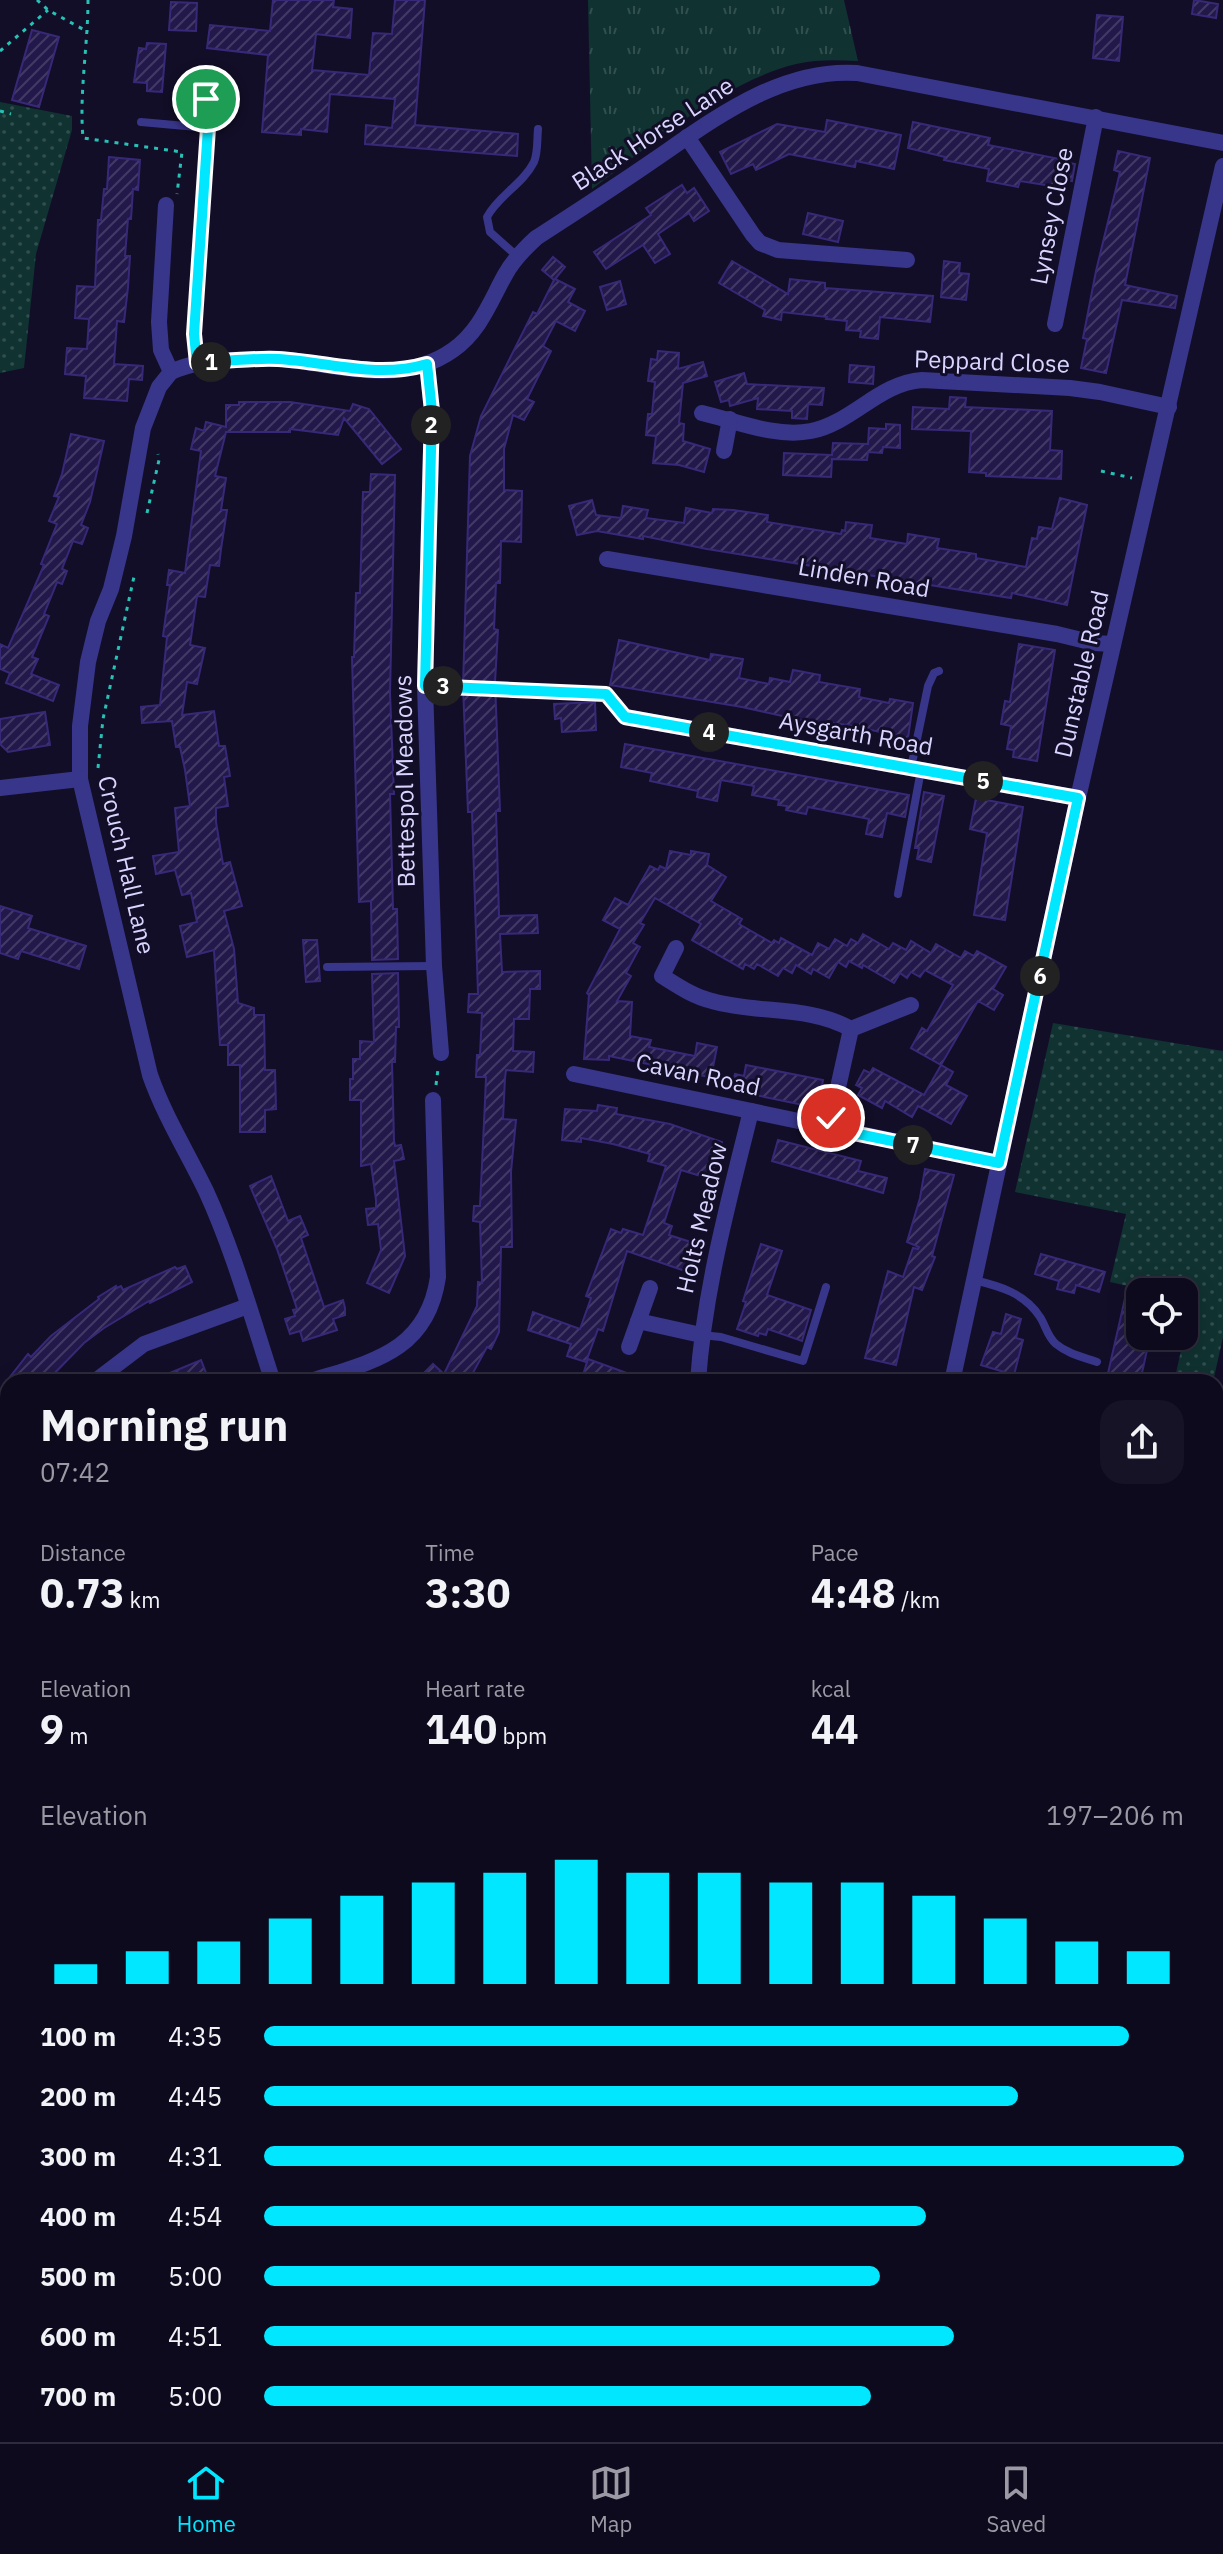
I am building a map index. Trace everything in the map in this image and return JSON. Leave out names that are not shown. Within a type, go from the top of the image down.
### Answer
[{"type":"street","name":"Black Horse Lane","points":[[171,372],[197,363],[278,359],[384,372],[427,364],[453,350],[478,325],[517,256],[536,238],[719,116],[793,80],[843,72],[1223,143]]},
{"type":"street","name":"Lynsey Close","points":[[1055,324],[1096,117]]},
{"type":"street","points":[[687,137],[753,235],[768,247],[907,260]]},
{"type":"street","name":"Dunstable Road","points":[[954,1374],[1078,798],[1223,166]]},
{"type":"street","points":[[166,205],[160,330],[163,357],[171,372]]},
{"type":"street","name":"Bettespol Meadows","points":[[427,364],[432,411],[425,686],[434,966],[441,1053]]},
{"type":"street","name":"Crouch Hall Lane","points":[[171,372],[159,387],[143,428],[118,562],[88,662],[80,726],[81,784],[150,1075],[157,1096],[217,1217],[270,1374]]},
{"type":"street","name":"Peppard Close","points":[[702,413],[783,433],[814,431],[844,417],[892,387],[922,380],[1070,388],[1169,407]]},
{"type":"street","points":[[724,451],[730,419]]},
{"type":"street","name":"Linden Road","points":[[607,559],[1113,644]]},
{"type":"street","name":"Aysgarth Road","points":[[625,717],[1078,798]]},
{"type":"street","points":[[0,788],[81,784]]},
{"type":"street","points":[[676,948],[662,976],[711,1001],[823,1017],[851,1029],[911,1005]]},
{"type":"street","points":[[829,1128],[851,1029]]},
{"type":"street","name":"Cavan Road","points":[[574,1074],[999,1163]]},
{"type":"street","points":[[333,1374],[383,1358],[402,1346],[413,1335],[432,1304],[438,1277],[433,1100]]},
{"type":"street","name":"Holts Meadow","points":[[699,1374],[701,1335],[751,1111]]},
{"type":"street","name":"Holts Meadow","points":[[629,1347],[650,1288]]},
{"type":"street","points":[[105,1374],[144,1344],[248,1306]]},
{"type":"street","points":[[638,1321],[701,1335]]},
{"type":"lane","points":[[197,363],[194,334],[208,128],[206,99]]},
{"type":"lane","points":[[141,122],[208,128]]},
{"type":"lane","points":[[517,256],[490,232],[487,217],[535,160],[538,129]]},
{"type":"lane","points":[[898,894],[928,686],[934,673],[939,671]]},
{"type":"lane","points":[[327,967],[434,966]]},
{"type":"lane","points":[[974,1280],[1020,1296],[1041,1318],[1055,1343],[1097,1362]]},
{"type":"lane","points":[[701,1335],[721,1337],[803,1361],[826,1287]]},
{"type":"path","points":[[37,0],[48,10],[88,32]]},
{"type":"path","points":[[88,0],[80,111],[83,138],[182,152],[179,193],[166,205]]},
{"type":"path","points":[[0,51],[48,10]]},
{"type":"path","points":[[0,111],[11,114]]},
{"type":"path","points":[[143,428],[155,438],[159,460],[146,521]]},
{"type":"path","points":[[1101,471],[1132,478]]},
{"type":"path","points":[[81,784],[99,766],[103,719],[136,568]]},
{"type":"path","points":[[425,686],[606,694],[625,717]]},
{"type":"path","points":[[433,1100],[441,1053]]},
{"type":"green space","points":[[588,0],[844,0],[858,61],[796,64],[741,85],[688,117],[592,189]]},
{"type":"green space","points":[[0,102],[72,116],[72,130],[36,254],[24,368],[0,373]]},
{"type":"green space","points":[[1053,1023],[1223,1051],[1223,1337],[1215,1374],[1176,1374],[1181,1350],[1198,1350],[1198,1278],[1126,1278],[1126,1286],[1110,1282],[1126,1214],[1015,1192]]},
{"type":"building","points":[[273,0],[334,0],[333,7],[352,9],[350,38],[316,34],[312,70],[369,75],[373,33],[392,34],[395,0],[425,0],[415,125],[518,134],[517,156],[365,144],[366,125],[392,128],[395,99],[330,94],[327,132],[301,129],[301,135],[262,132],[268,55],[207,48],[210,25],[270,31]]},
{"type":"building","points":[[1194,0],[1218,4],[1216,18],[1192,14]]},
{"type":"building","points":[[171,2],[197,3],[196,31],[169,30]]},
{"type":"building","points":[[1097,15],[1123,17],[1119,61],[1093,58]]},
{"type":"building","points":[[32,30],[59,37],[39,107],[12,100]]},
{"type":"building","points":[[147,43],[166,44],[162,92],[147,91],[147,83],[134,82],[139,48],[146,49]]},
{"type":"building","points":[[827,120],[901,135],[894,169],[856,161],[855,167],[789,154],[756,170],[753,164],[731,174],[720,152],[777,124],[825,132]]},
{"type":"building","points":[[913,122],[990,138],[988,145],[1070,161],[1075,164],[1072,181],[1066,180],[1065,188],[1020,181],[1018,187],[987,181],[989,169],[944,160],[945,157],[908,148]]},
{"type":"building","points":[[1118,151],[1150,158],[1125,285],[1177,296],[1175,308],[1122,300],[1106,373],[1081,368],[1087,339],[1083,338],[1096,271],[1120,172],[1114,170]]},
{"type":"building","points":[[109,157],[140,160],[138,190],[133,189],[131,219],[128,219],[125,256],[130,256],[124,322],[117,321],[114,364],[143,366],[142,380],[129,379],[127,401],[84,398],[86,376],[65,374],[67,348],[87,349],[89,319],[75,318],[77,286],[95,287],[98,220],[101,220],[104,189],[107,189]]},
{"type":"building","points":[[682,185],[687,193],[694,188],[709,211],[694,221],[689,213],[658,234],[670,254],[655,263],[643,245],[606,269],[594,252],[651,215],[646,208]]},
{"type":"building","points":[[808,213],[843,221],[838,242],[803,234]]},
{"type":"building","points":[[553,257],[565,267],[555,279],[575,289],[568,302],[585,311],[575,331],[556,321],[543,346],[551,351],[527,399],[534,402],[524,420],[513,415],[504,449],[504,490],[522,491],[521,542],[501,541],[494,629],[498,630],[495,682],[500,811],[496,811],[499,916],[537,915],[538,933],[500,934],[502,972],[540,971],[540,989],[530,989],[529,1019],[514,1019],[513,1051],[534,1052],[533,1072],[506,1070],[503,1119],[516,1120],[511,1172],[512,1247],[501,1247],[499,1332],[472,1374],[444,1374],[477,1306],[478,1282],[482,1283],[480,1222],[473,1221],[474,1206],[480,1206],[486,1077],[476,1077],[482,1013],[468,1012],[469,994],[478,994],[472,812],[468,812],[463,686],[470,456],[481,416],[533,312],[537,314],[554,280],[542,270]]},
{"type":"building","points":[[732,261],[788,294],[790,279],[825,283],[825,288],[933,296],[930,322],[880,317],[878,339],[860,337],[861,331],[846,330],[847,321],[827,317],[782,312],[781,320],[763,316],[765,310],[719,283]]},
{"type":"building","points":[[944,261],[960,263],[959,273],[969,274],[966,300],[941,297]]},
{"type":"building","points":[[620,281],[626,304],[607,310],[600,287]]},
{"type":"building","points":[[658,351],[679,353],[678,369],[703,362],[707,376],[683,383],[679,423],[684,424],[683,441],[710,449],[704,472],[679,465],[653,463],[656,436],[646,435],[655,382],[648,381],[651,359],[657,360]]},
{"type":"building","points":[[850,365],[874,367],[873,384],[849,382]]},
{"type":"building","points":[[744,373],[747,384],[824,388],[822,405],[808,404],[807,419],[792,418],[792,411],[757,409],[758,398],[730,406],[729,400],[721,402],[715,382]]},
{"type":"building","points":[[950,397],[966,398],[965,407],[1052,411],[1050,450],[1062,451],[1061,479],[986,476],[986,473],[969,472],[971,431],[912,429],[913,407],[949,409]]},
{"type":"building","points":[[239,402],[290,402],[350,411],[353,404],[369,409],[401,449],[382,464],[344,418],[338,435],[290,429],[290,432],[226,432],[215,476],[226,478],[221,510],[227,510],[219,566],[210,565],[205,597],[197,596],[190,645],[205,648],[197,684],[187,682],[182,715],[214,711],[219,746],[225,746],[230,776],[224,777],[228,806],[216,808],[216,822],[223,864],[230,862],[242,906],[224,911],[234,949],[238,1003],[254,1008],[254,1015],[264,1015],[265,1070],[275,1070],[276,1109],[265,1110],[265,1132],[240,1132],[240,1065],[228,1065],[228,1045],[220,1045],[214,950],[187,957],[180,926],[197,922],[191,893],[182,895],[175,870],[156,874],[153,856],[179,852],[175,808],[190,806],[185,770],[180,747],[176,747],[172,721],[142,723],[141,707],[160,705],[167,637],[163,636],[170,585],[167,585],[169,570],[185,573],[201,451],[191,449],[196,428],[204,431],[206,422],[226,427],[226,405],[239,405]]},
{"type":"building","points":[[886,424],[900,425],[900,448],[883,447],[882,453],[868,452],[867,460],[832,459],[831,477],[783,475],[784,453],[832,455],[833,443],[868,444],[869,428],[886,429]]},
{"type":"building","points":[[71,434],[104,441],[90,502],[81,525],[88,528],[82,544],[73,541],[62,569],[67,571],[62,584],[57,582],[44,614],[49,616],[32,657],[38,659],[31,674],[59,685],[53,701],[6,683],[10,673],[0,669],[0,644],[8,648],[44,565],[41,564],[57,524],[49,521],[59,497],[54,496]]},
{"type":"building","points":[[371,474],[395,475],[390,693],[394,794],[390,794],[393,909],[397,909],[398,959],[372,960],[371,901],[359,902],[352,657],[356,593],[360,593],[363,492],[370,492]]},
{"type":"building","points":[[1060,498],[1087,505],[1067,605],[1012,593],[1011,598],[643,536],[643,539],[597,531],[577,535],[569,506],[592,500],[596,515],[621,518],[623,506],[648,510],[646,518],[684,523],[686,508],[712,513],[713,509],[733,510],[768,515],[767,522],[841,534],[842,530],[845,531],[846,522],[872,525],[870,538],[907,544],[908,534],[939,539],[937,548],[1026,567],[1032,538],[1037,539],[1039,527],[1052,529]]},
{"type":"building","points":[[619,640],[710,660],[711,654],[743,659],[739,678],[769,684],[770,678],[790,682],[793,670],[820,675],[819,682],[860,689],[859,697],[889,703],[890,699],[913,703],[908,738],[610,685]]},
{"type":"building","points":[[1019,644],[1055,650],[1037,761],[1013,757],[1014,750],[1007,749],[1011,726],[1001,724],[1005,701],[1010,702]]},
{"type":"building","points":[[595,702],[596,730],[562,732],[561,718],[555,719],[554,704]]},
{"type":"building","points":[[45,712],[50,745],[8,752],[0,744],[0,719]]},
{"type":"building","points":[[625,744],[909,795],[905,817],[887,813],[882,837],[866,834],[869,819],[808,807],[806,814],[786,810],[787,806],[778,805],[779,800],[752,795],[754,786],[721,780],[717,801],[697,797],[698,791],[650,781],[652,773],[621,767]]},
{"type":"building","points":[[924,792],[944,796],[931,862],[917,859],[919,848],[915,848]]},
{"type":"building","points":[[976,798],[1023,807],[1005,920],[974,915],[987,833],[970,829]]},
{"type":"building","points":[[670,851],[709,854],[707,865],[726,877],[711,901],[742,919],[739,924],[772,943],[774,940],[779,943],[781,938],[812,955],[818,943],[829,949],[835,939],[847,946],[851,939],[858,943],[863,934],[889,949],[893,943],[906,950],[911,941],[931,953],[936,944],[961,958],[965,951],[974,956],[977,951],[1006,967],[993,989],[1003,995],[994,1010],[978,1001],[941,1065],[911,1048],[922,1028],[927,1031],[953,985],[925,970],[920,977],[911,972],[907,978],[900,973],[894,983],[863,965],[862,968],[849,961],[846,967],[838,962],[829,978],[813,969],[811,974],[796,965],[792,973],[783,968],[778,976],[757,964],[754,969],[745,964],[743,969],[692,940],[701,924],[655,898],[640,923],[644,925],[633,943],[640,947],[626,973],[631,976],[617,1001],[632,1002],[630,1036],[651,1040],[649,1047],[695,1056],[697,1043],[717,1047],[711,1077],[686,1073],[685,1078],[646,1070],[648,1064],[609,1056],[609,1060],[584,1059],[587,993],[620,929],[603,920],[615,898],[628,905],[650,866],[658,870],[660,866],[666,869]]},
{"type":"building","points":[[0,906],[32,916],[28,928],[86,946],[79,969],[21,951],[18,959],[0,953]]},
{"type":"building","points":[[303,940],[317,940],[320,981],[306,982]]},
{"type":"building","points":[[398,973],[399,1027],[396,1027],[395,1062],[392,1062],[394,1141],[395,1146],[401,1145],[404,1159],[394,1161],[405,1256],[389,1293],[367,1283],[381,1250],[378,1224],[368,1225],[366,1209],[376,1208],[376,1200],[371,1164],[361,1166],[361,1100],[350,1100],[350,1079],[353,1079],[353,1059],[360,1059],[360,1041],[374,1042],[372,974]]},
{"type":"building","points":[[746,1065],[823,1080],[818,1108],[731,1090],[735,1074],[744,1076]]},
{"type":"building","points":[[941,1065],[953,1072],[946,1085],[967,1096],[951,1124],[918,1106],[912,1117],[885,1101],[882,1108],[858,1095],[862,1088],[856,1085],[864,1070],[870,1073],[873,1068],[924,1095]]},
{"type":"building","points":[[598,1105],[617,1108],[616,1114],[670,1124],[722,1142],[707,1178],[681,1170],[664,1223],[672,1226],[669,1235],[697,1244],[688,1272],[627,1251],[603,1331],[598,1329],[586,1362],[567,1356],[571,1344],[528,1330],[533,1312],[580,1329],[591,1298],[586,1296],[611,1229],[643,1235],[666,1166],[648,1161],[650,1154],[613,1144],[581,1138],[581,1142],[562,1140],[565,1109],[597,1111]]},
{"type":"building","points":[[778,1140],[861,1161],[858,1171],[887,1178],[883,1193],[772,1161]]},
{"type":"building","points":[[925,1169],[954,1175],[932,1256],[935,1257],[922,1290],[914,1287],[896,1365],[865,1358],[888,1271],[903,1277],[913,1248],[919,1247],[907,1242]]},
{"type":"building","points":[[271,1176],[288,1221],[300,1216],[308,1235],[301,1238],[324,1307],[343,1300],[345,1308],[345,1315],[333,1319],[337,1330],[303,1341],[300,1331],[290,1334],[285,1319],[295,1316],[293,1310],[297,1309],[277,1249],[250,1186]]},
{"type":"building","points":[[761,1244],[782,1251],[767,1295],[811,1310],[802,1341],[768,1329],[766,1335],[759,1333],[758,1336],[737,1329]]},
{"type":"building","points":[[1041,1254],[1105,1272],[1099,1292],[1076,1285],[1074,1293],[1057,1289],[1059,1281],[1035,1274]]},
{"type":"building","points":[[185,1266],[192,1282],[149,1301],[104,1328],[84,1343],[54,1374],[12,1374],[28,1354],[31,1357],[98,1297],[116,1286],[121,1286],[123,1290],[175,1267]]},
{"type":"building","points":[[1126,1294],[1126,1350],[1147,1350],[1142,1374],[1108,1374]]},
{"type":"building","points":[[1006,1314],[1021,1319],[1016,1338],[1023,1340],[1014,1374],[981,1365],[993,1332],[1001,1334]]},
{"type":"building","points":[[588,1359],[629,1374],[583,1374]]},
{"type":"building","points":[[201,1360],[206,1374],[167,1374]]},
{"type":"building","points":[[433,1364],[444,1374],[423,1374]]},
{"type":"route","points":[[206,99],[208,128],[194,334],[197,363],[278,359],[384,372],[427,364],[432,411],[425,686],[606,694],[625,717],[1078,798],[999,1163],[829,1128],[831,1118]]}]
